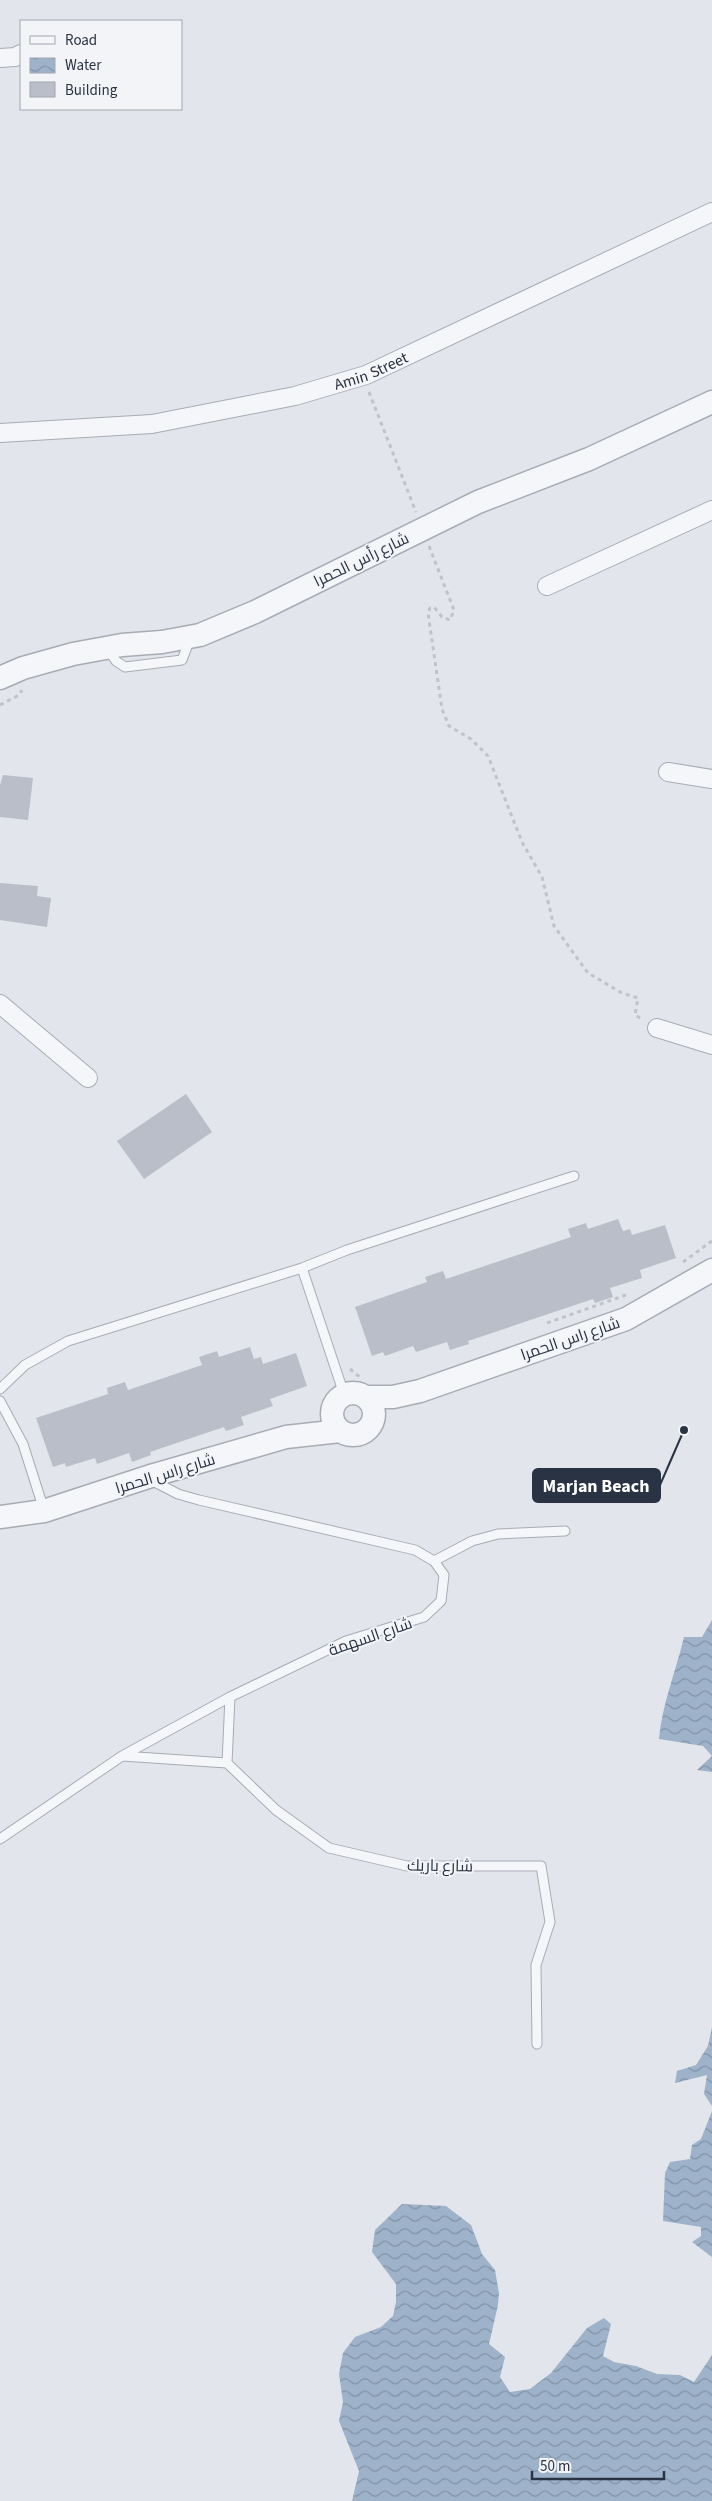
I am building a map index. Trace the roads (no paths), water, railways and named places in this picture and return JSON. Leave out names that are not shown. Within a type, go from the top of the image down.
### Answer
[{"type":"street","points":[[0,58],[15,57],[20,54]]},
{"type":"street","name":"Amin Street","points":[[0,433],[152,424],[295,396],[366,375],[712,212]]},
{"type":"street","name":"شارع رأس الحمرا","points":[[0,678],[23,668],[73,654],[191,636],[255,612],[478,502],[589,459],[712,402]]},
{"type":"street","points":[[547,586],[712,510]]},
{"type":"street","points":[[668,772],[712,779]]},
{"type":"street","points":[[0,1004],[88,1078]]},
{"type":"street","points":[[657,1028],[712,1046]]},
{"type":"street","name":"شارع راس الحمرا","points":[[0,1534],[44,1511],[150,1477],[286,1437],[318,1423],[350,1403],[420,1391],[626,1319],[712,1270]]},
{"type":"street","name":"شارع راس الحمرا","points":[[350,1403],[354,1435],[361,1434],[372,1424],[420,1391]]},
{"type":"street","points":[[350,1403],[374,1409],[372,1424]]},
{"type":"street","name":"شارع راس الحمرا","points":[[0,1517],[44,1511]]},
{"type":"lane","points":[[0,1389],[25,1366],[68,1341],[302,1268],[347,1250],[574,1176]]},
{"type":"lane","points":[[302,1268],[336,1369],[350,1403]]},
{"type":"lane","points":[[0,1401],[23,1444],[44,1511]]},
{"type":"lane","points":[[150,1477],[174,1492],[199,1500],[415,1550],[434,1561],[472,1542],[498,1534],[565,1531]]},
{"type":"lane","name":"شارع السهمة","points":[[0,1839],[122,1756],[230,1697],[346,1642],[424,1618],[441,1601],[444,1575],[434,1561]]},
{"type":"lane","points":[[122,1756],[227,1763],[230,1697]]},
{"type":"lane","name":"شارع باريك","points":[[227,1763],[276,1810],[329,1848],[407,1866],[541,1866],[550,1922],[536,1965],[537,2044]]},
{"type":"water","points":[[712,1620],[712,1756],[703,1746],[659,1739],[666,1700],[684,1637],[702,1637]]},
{"type":"water","points":[[712,1756],[712,1772],[697,1770]]},
{"type":"water","points":[[712,2027],[712,2106],[704,2094],[707,2075],[675,2083],[677,2071],[696,2065],[708,2046]]},
{"type":"water","points":[[712,2111],[712,2257],[692,2242],[701,2236],[701,2227],[663,2221],[665,2173],[670,2162],[690,2159],[692,2145],[701,2139]]},
{"type":"water","points":[[402,2204],[446,2206],[471,2225],[482,2254],[495,2270],[499,2293],[489,2344],[505,2357],[500,2377],[510,2392],[530,2389],[551,2373],[587,2328],[604,2318],[611,2324],[603,2356],[614,2362],[636,2366],[657,2374],[680,2375],[694,2382],[712,2355],[712,2501],[352,2501],[359,2471],[339,2421],[343,2402],[339,2374],[343,2353],[355,2337],[381,2327],[393,2316],[396,2302],[396,2284],[372,2252],[375,2230]]},
{"type":"place","name":"Marjan Beach","points":[[684,1430]]}]
